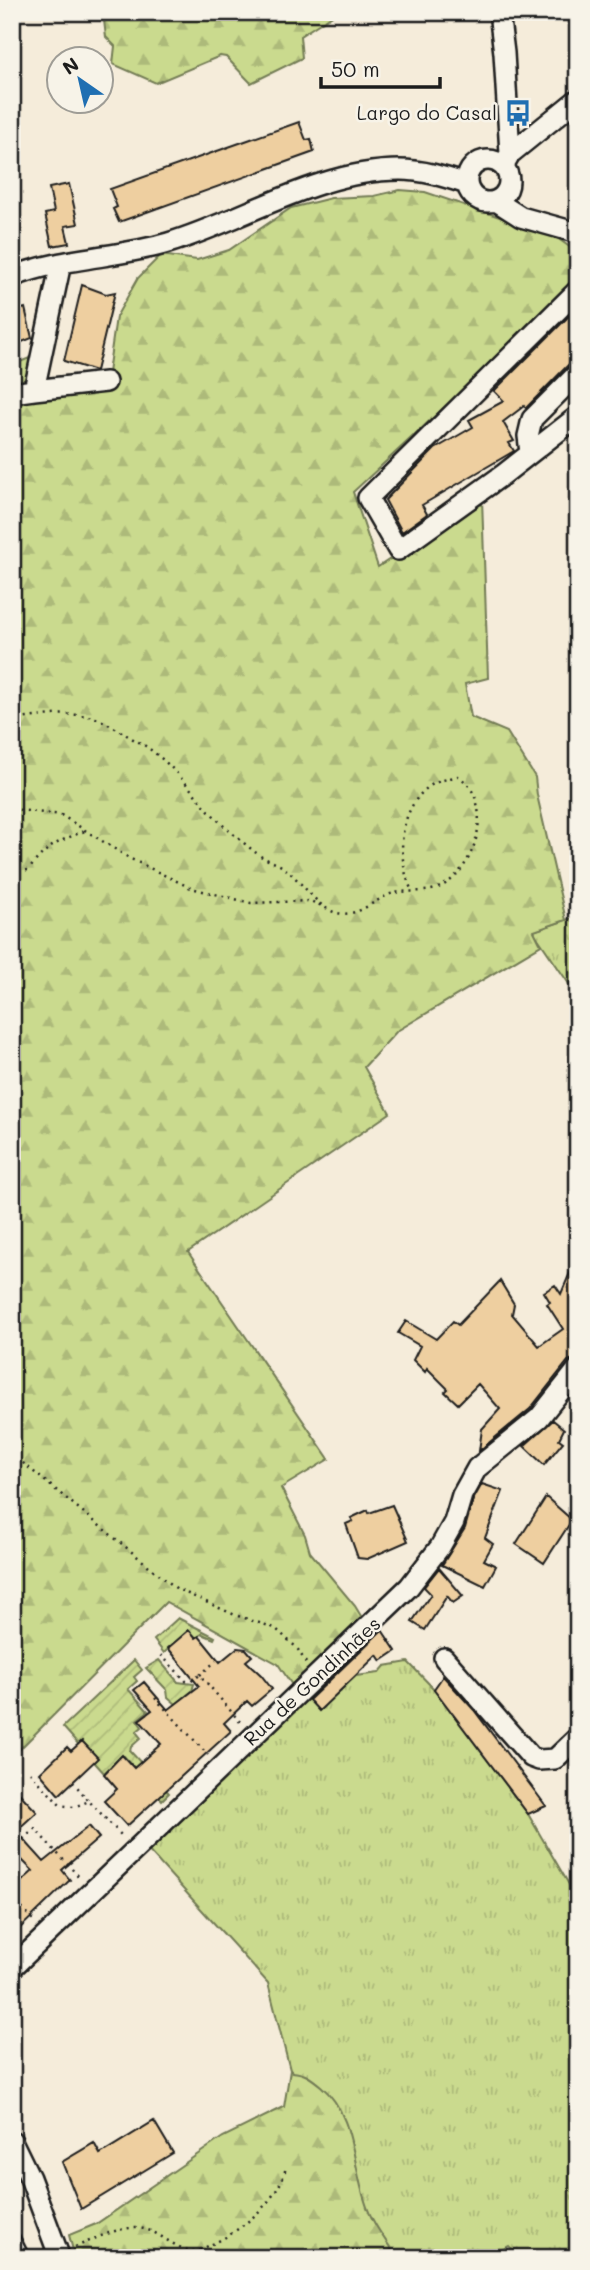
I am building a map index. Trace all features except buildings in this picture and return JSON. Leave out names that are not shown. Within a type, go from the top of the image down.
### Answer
[{"type":"street","points":[[499,12],[504,53],[506,160],[509,188],[505,195],[489,203],[470,193],[467,184],[469,172],[481,161],[506,160],[578,99]]},
{"type":"street","points":[[12,277],[61,263],[167,243],[336,179],[399,170],[438,174],[467,184]]},
{"type":"street","points":[[496,201],[521,217],[578,233]]},
{"type":"street","points":[[34,390],[61,263]]},
{"type":"street","points":[[578,290],[368,498],[398,550],[578,416]]},
{"type":"street","points":[[530,453],[528,436],[533,419],[578,373]]},
{"type":"street","points":[[12,393],[106,382]]},
{"type":"street","name":"Rua de Gondinhães","points":[[12,1968],[410,1587],[440,1547],[454,1522],[462,1494],[477,1468],[539,1418],[578,1369]]},
{"type":"street","points":[[444,1658],[531,1757],[539,1760],[555,1759],[578,1737]]},
{"type":"street","points":[[12,2141],[30,2178],[60,2256]]},
{"type":"street","points":[[12,2244],[19,2258]]},
{"type":"path","points":[[12,720],[58,715],[92,717],[117,729],[153,751],[225,827],[260,856],[282,866],[303,884],[322,906]]},
{"type":"path","points":[[12,809],[61,815],[129,858],[191,888],[251,903],[310,901],[337,913],[347,914],[367,908],[390,894],[440,888],[464,868],[472,853],[478,820],[478,798],[469,783],[458,776],[428,788],[419,797],[407,818],[401,850],[402,865],[412,891]]},
{"type":"path","points":[[12,871],[29,870],[36,859],[55,842],[88,831]]},
{"type":"path","points":[[12,1454],[177,1589],[235,1615],[275,1628],[297,1648],[316,1677]]},
{"type":"path","points":[[161,1655],[190,1682],[216,1661]]},
{"type":"path","points":[[200,1675],[252,1736]]},
{"type":"path","points":[[155,1698],[220,1768]]},
{"type":"path","points":[[30,1772],[60,1805],[74,1807],[89,1801]]},
{"type":"path","points":[[73,1782],[135,1849]]},
{"type":"path","points":[[23,1839],[35,1829],[93,1892]]},
{"type":"path","points":[[12,1898],[48,1936]]},
{"type":"path","points":[[60,2256],[114,2231],[137,2227],[158,2233],[178,2247],[197,2251],[239,2231],[284,2178],[286,2166]]},
{"type":"green space","points":[[103,12],[337,12],[300,36],[302,58],[251,83],[226,57],[220,56],[156,83],[116,65],[116,46],[106,37]]},
{"type":"green space","points":[[400,190],[425,192],[553,235],[571,248],[578,262],[578,278],[542,324],[452,400],[353,492],[378,567],[482,498],[488,678],[465,684],[471,717],[507,732],[535,777],[566,920],[534,931],[541,945],[397,1031],[364,1067],[390,1113],[188,1252],[329,1459],[281,1488],[305,1535],[310,1552],[355,1606],[364,1621],[294,1688],[278,1664],[166,1602],[12,1757],[12,365],[40,354],[40,382],[107,380],[116,317],[138,278],[161,255],[197,260],[229,250],[291,208],[331,198],[374,196]]},
{"type":"green space","points":[[578,916],[578,997],[533,931]]},
{"type":"green space","points":[[178,1618],[215,1637],[214,1639],[202,1634],[196,1638],[189,1630],[164,1653],[154,1640]]},
{"type":"green space","points":[[134,1660],[142,1670],[134,1677],[137,1681],[128,1689],[148,1711],[137,1720],[142,1727],[136,1732],[141,1738],[130,1751],[169,1793],[162,1800],[124,1756],[104,1773],[63,1727]]},
{"type":"green space","points":[[159,1660],[178,1682],[194,1684],[192,1691],[176,1704],[146,1668]]},
{"type":"green space","points":[[408,1662],[434,1689],[528,1814],[578,1900],[578,2258],[521,2258],[509,2246],[487,2258],[395,2258],[361,2209],[335,2114],[290,2070],[268,1983],[146,1848],[307,1697],[319,1710],[356,1676],[379,1673],[385,1666]]},
{"type":"green space","points":[[290,2070],[317,2083],[332,2097],[340,2110],[351,2139],[368,2209],[397,2258],[75,2258],[69,2235],[96,2224],[223,2137],[284,2107]]},
{"type":"place","name":"Largo do Casal","points":[[518,113]]}]
